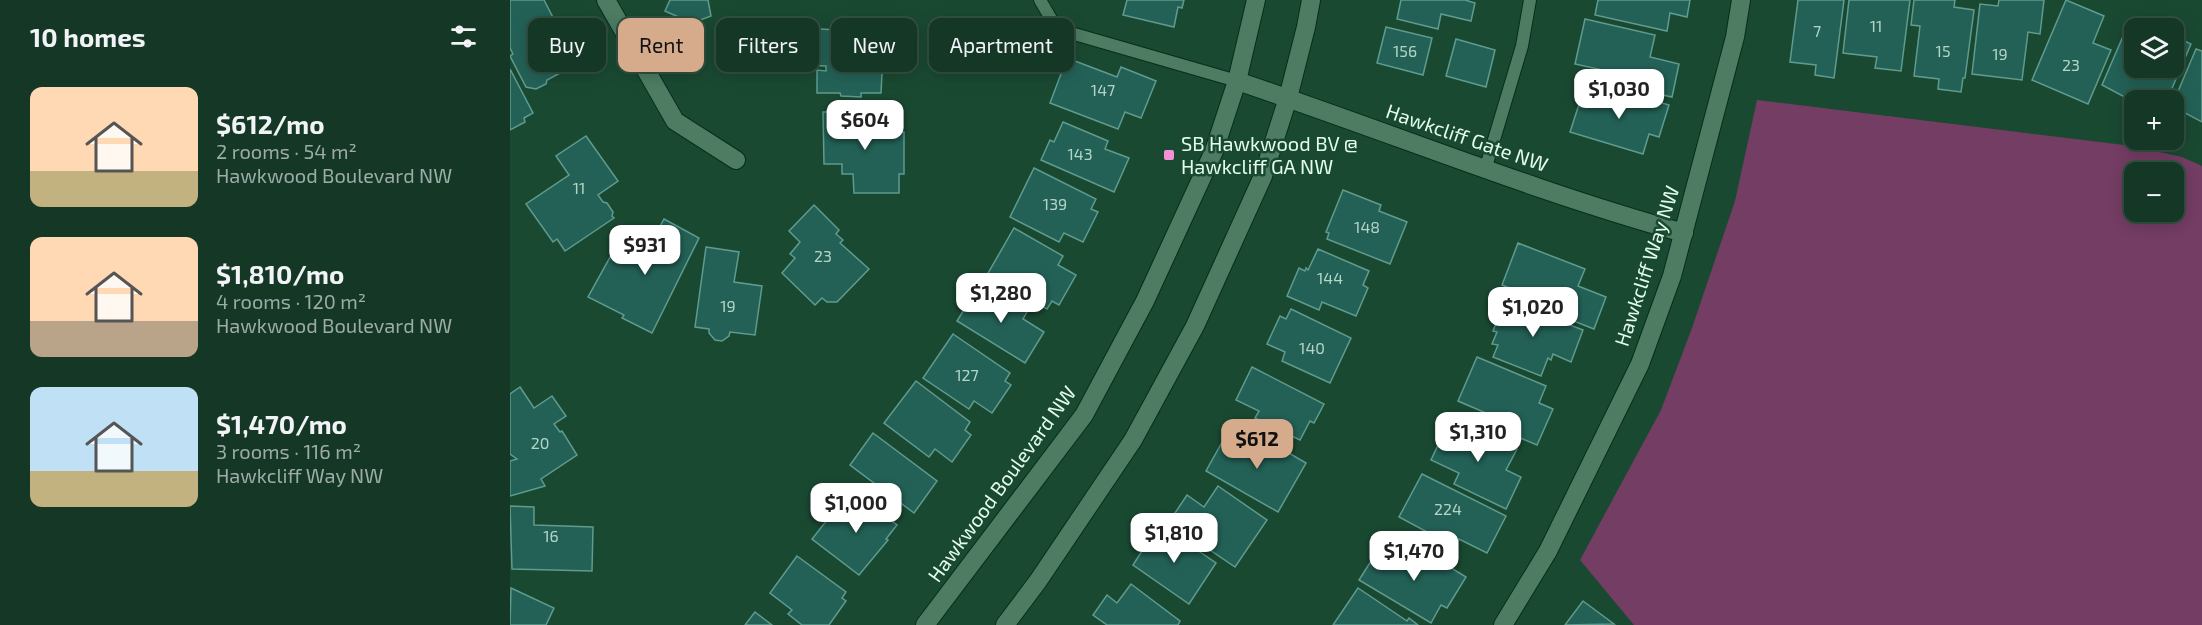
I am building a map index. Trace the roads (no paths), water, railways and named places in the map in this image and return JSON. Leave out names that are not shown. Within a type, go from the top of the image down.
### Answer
[{"type":"street","points":[[606,0],[675,121],[736,160]]},
{"type":"street","name":"Hawkwood Boulevard NW","points":[[925,625],[1084,415],[1150,290],[1214,151],[1238,81],[1256,0]]},
{"type":"street","points":[[1005,625],[1038,581],[1133,440],[1189,337],[1263,176],[1288,98],[1311,0]]},
{"type":"street","name":"Hawkcliff Way NW","points":[[1503,625],[1548,551],[1640,364],[1672,276],[1684,233],[1735,37],[1741,0]]},
{"type":"street","name":"Hawkcliff Gate NW","points":[[1238,81],[1485,170],[1684,233]]},
{"type":"lane","points":[[1040,0],[1057,29],[1238,81]]},
{"type":"lane","points":[[1485,170],[1522,46],[1530,0]]},
{"type":"place","name":"SB Hawkwood BV @ Hawkcliff GA NW","points":[[1169,155]]}]
